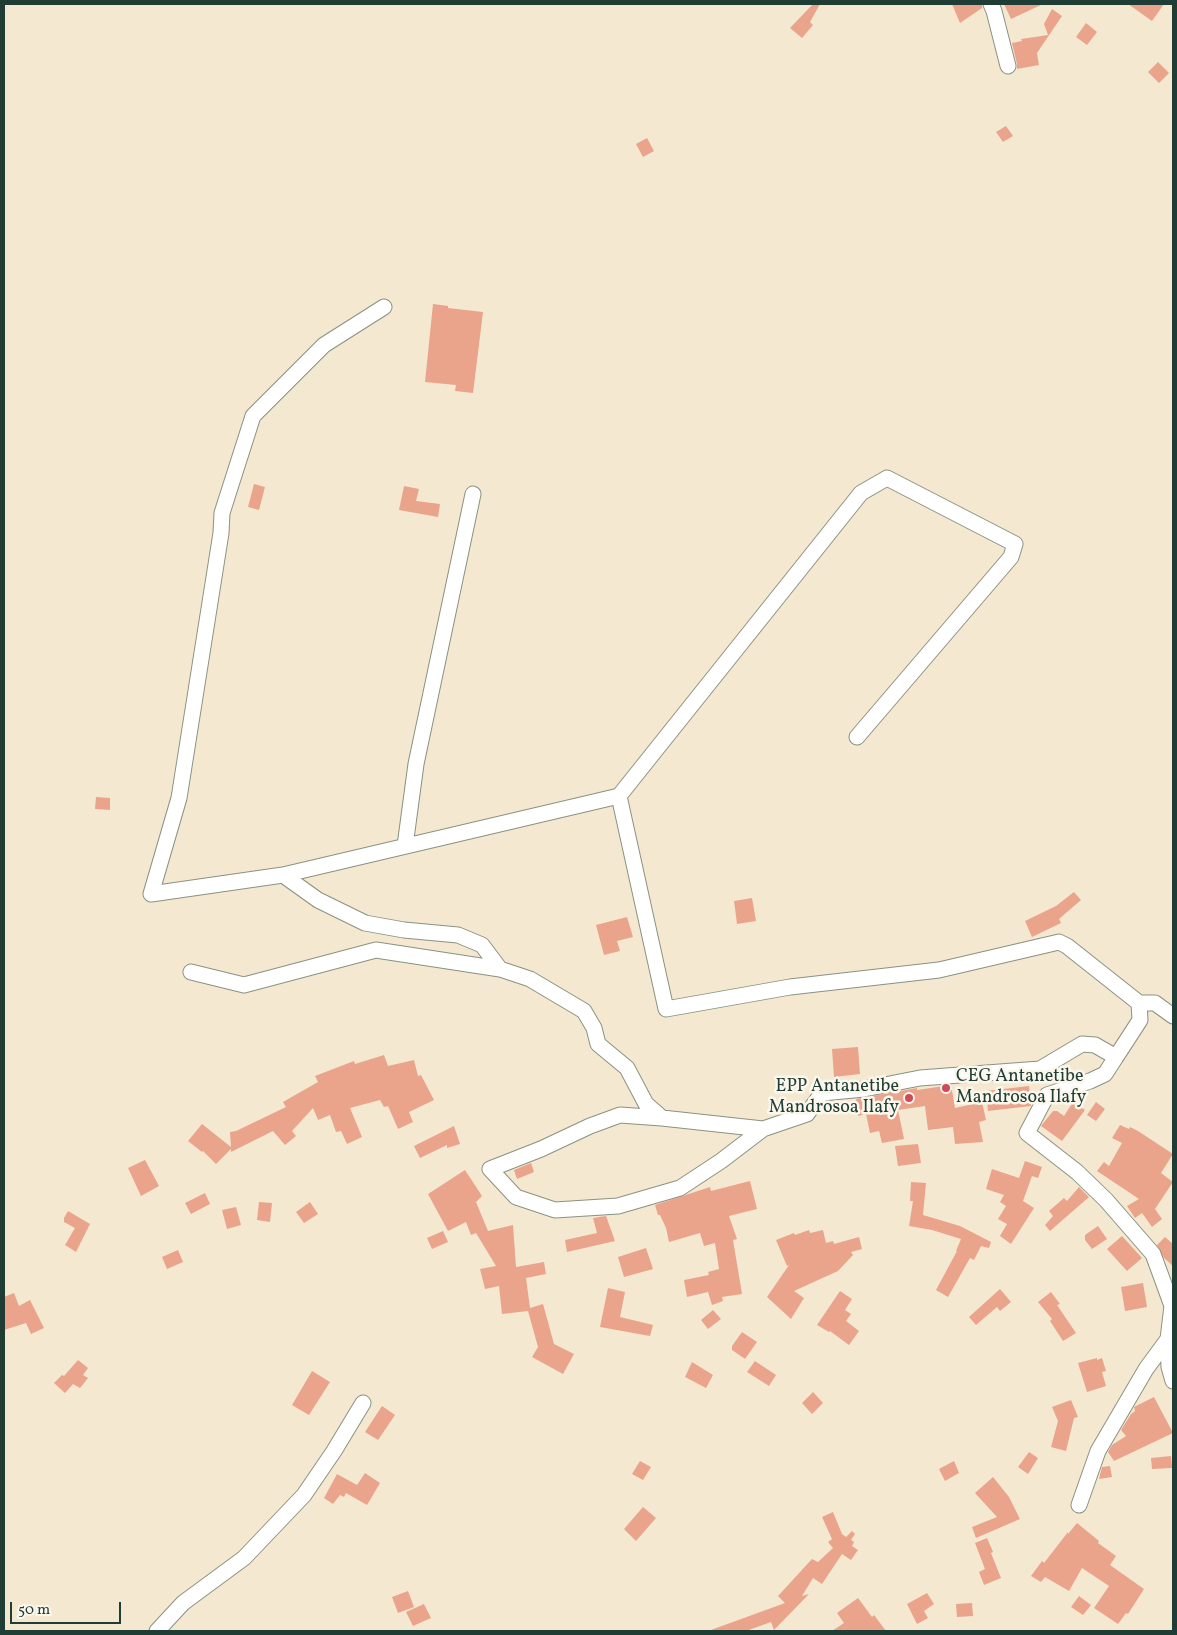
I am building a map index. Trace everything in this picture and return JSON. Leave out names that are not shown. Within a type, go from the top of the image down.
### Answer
[{"type":"street","points":[[991,4],[1008,66]]},
{"type":"street","points":[[384,306],[324,345],[254,416],[222,513],[221,533],[179,798],[151,894],[283,875],[619,796],[861,493],[887,478],[1015,544],[1011,557],[856,737]]},
{"type":"street","points":[[406,846],[416,764],[473,494]]},
{"type":"street","points":[[619,796],[666,1009],[790,987],[939,970],[1059,942],[1067,946],[1139,1003],[1155,1003],[1173,1016]]},
{"type":"street","points":[[283,875],[318,900],[365,923],[404,930],[458,935],[482,945],[500,969]]},
{"type":"street","points":[[191,972],[244,985],[376,950],[500,969],[530,979],[584,1011],[594,1028],[598,1044],[627,1068],[646,1104],[662,1118]]},
{"type":"street","points":[[1139,1003],[1140,1020],[1105,1074],[1047,1095],[1027,1133],[1077,1172],[1106,1200],[1153,1254],[1172,1306],[1168,1339],[1169,1367],[1173,1381]]},
{"type":"street","points":[[763,1130],[620,1115],[490,1169],[516,1197],[555,1210],[618,1206],[680,1188],[763,1130],[807,1114],[822,1093],[864,1089],[920,1078],[1040,1069],[1082,1044],[1095,1046],[1116,1057]]},
{"type":"street","points":[[1080,1506],[1098,1451],[1146,1369],[1168,1339]]},
{"type":"street","points":[[157,1631],[183,1603],[244,1558],[304,1495],[334,1451],[362,1403]]},
{"type":"building","points":[[813,4],[820,4],[810,22],[813,25],[802,38],[790,28]]},
{"type":"building","points":[[952,4],[982,4],[982,8],[960,23]]},
{"type":"building","points":[[1004,4],[1043,4],[1011,19]]},
{"type":"building","points":[[1128,4],[1164,4],[1152,21]]},
{"type":"building","points":[[1052,9],[1062,16],[1037,53],[1039,65],[1017,69],[1012,43],[1022,41],[1021,39],[1048,35],[1044,24]]},
{"type":"building","points":[[1086,23],[1097,32],[1087,45],[1076,37]]},
{"type":"building","points":[[1158,62],[1169,73],[1159,83],[1148,72]]},
{"type":"building","points":[[1006,126],[1013,136],[1003,142],[996,132]]},
{"type":"building","points":[[647,138],[654,151],[643,157],[636,144]]},
{"type":"building","points":[[433,304],[448,306],[448,308],[483,312],[473,393],[455,391],[456,385],[425,382]]},
{"type":"building","points":[[254,484],[265,487],[259,510],[248,507]]},
{"type":"building","points":[[404,486],[419,489],[416,501],[440,504],[438,517],[399,510]]},
{"type":"building","points":[[96,797],[110,798],[110,810],[95,809]]},
{"type":"building","points":[[1074,892],[1081,900],[1059,919],[1061,923],[1032,937],[1025,921],[1056,906]]},
{"type":"building","points":[[752,898],[756,921],[737,924],[734,901]]},
{"type":"building","points":[[627,917],[633,937],[617,941],[620,951],[604,955],[596,925]]},
{"type":"building","points":[[858,1047],[860,1074],[834,1077],[832,1049]]},
{"type":"building","points":[[384,1055],[388,1066],[414,1060],[418,1076],[421,1075],[434,1100],[409,1112],[413,1122],[398,1129],[388,1106],[384,1107],[380,1100],[350,1108],[362,1137],[347,1144],[341,1131],[336,1132],[330,1115],[318,1120],[313,1108],[292,1131],[296,1136],[285,1145],[273,1131],[231,1152],[231,1149],[216,1164],[203,1151],[188,1141],[202,1124],[231,1147],[230,1132],[236,1131],[286,1107],[283,1102],[318,1082],[315,1076],[354,1061],[355,1064]]},
{"type":"building","points":[[951,1085],[955,1108],[982,1102],[986,1120],[979,1122],[983,1142],[955,1144],[953,1127],[928,1130],[925,1106],[898,1110],[904,1139],[882,1143],[879,1131],[870,1133],[866,1114],[858,1116],[856,1099],[917,1088],[917,1090]]},
{"type":"building","points":[[1029,1086],[1031,1106],[988,1111],[986,1091]]},
{"type":"building","points":[[1073,1102],[1085,1110],[1062,1141],[1041,1126],[1053,1111],[1057,1111],[1064,1116]]},
{"type":"building","points":[[1096,1102],[1105,1109],[1096,1121],[1087,1115]]},
{"type":"building","points":[[1120,1125],[1138,1131],[1173,1154],[1161,1173],[1173,1182],[1155,1209],[1162,1219],[1152,1227],[1142,1213],[1135,1218],[1127,1206],[1139,1199],[1097,1171],[1104,1162],[1109,1166],[1122,1143],[1112,1138]]},
{"type":"building","points":[[454,1126],[460,1144],[447,1148],[447,1145],[420,1158],[414,1146]]},
{"type":"building","points":[[918,1144],[921,1163],[898,1166],[895,1146]]},
{"type":"building","points":[[145,1160],[159,1186],[141,1196],[128,1168]]},
{"type":"building","points":[[1025,1161],[1042,1167],[1038,1178],[1032,1176],[1023,1201],[1034,1208],[1011,1244],[1000,1236],[1007,1224],[998,1219],[1006,1206],[1000,1202],[1004,1195],[986,1189],[992,1169],[1019,1178]]},
{"type":"building","points":[[531,1163],[534,1172],[517,1179],[514,1170]]},
{"type":"building","points":[[465,1170],[482,1196],[476,1202],[488,1231],[513,1225],[516,1267],[544,1262],[546,1274],[526,1278],[530,1308],[543,1304],[554,1344],[574,1354],[563,1374],[532,1357],[538,1347],[528,1311],[502,1314],[499,1286],[485,1289],[480,1269],[496,1266],[476,1233],[471,1235],[466,1222],[448,1231],[428,1194]]},
{"type":"building","points":[[750,1181],[757,1209],[729,1216],[737,1239],[733,1240],[742,1294],[722,1297],[723,1301],[712,1305],[708,1292],[687,1297],[684,1280],[709,1275],[708,1272],[719,1269],[715,1243],[704,1246],[700,1233],[669,1242],[666,1228],[660,1215],[658,1215],[655,1205],[710,1187],[711,1191]]},
{"type":"building","points":[[911,1182],[926,1183],[923,1215],[960,1226],[991,1242],[989,1248],[981,1246],[974,1260],[970,1258],[948,1297],[936,1290],[957,1251],[961,1239],[932,1230],[909,1226],[913,1201],[910,1201]]},
{"type":"building","points":[[1079,1187],[1089,1197],[1050,1231],[1045,1225],[1053,1216],[1049,1211],[1064,1198],[1067,1201]]},
{"type":"building","points":[[205,1193],[210,1204],[191,1214],[185,1203]]},
{"type":"building","points":[[259,1202],[272,1203],[270,1222],[257,1220]]},
{"type":"building","points":[[310,1202],[318,1214],[304,1223],[296,1212]]},
{"type":"building","points":[[236,1207],[241,1225],[227,1229],[222,1210]]},
{"type":"building","points":[[68,1211],[90,1224],[76,1252],[65,1245],[75,1228],[64,1222]]},
{"type":"building","points":[[606,1216],[615,1241],[567,1252],[565,1240],[597,1233],[593,1218]]},
{"type":"building","points":[[1098,1226],[1107,1239],[1092,1249],[1085,1240],[1085,1235]]},
{"type":"building","points":[[809,1230],[810,1233],[823,1230],[826,1243],[833,1241],[834,1244],[859,1237],[862,1249],[851,1252],[853,1255],[838,1271],[794,1291],[804,1298],[791,1319],[767,1297],[789,1265],[787,1266],[776,1240]]},
{"type":"building","points":[[443,1231],[448,1242],[432,1249],[427,1238]]},
{"type":"building","points":[[1122,1236],[1142,1258],[1127,1271],[1107,1249]]},
{"type":"building","points":[[1165,1237],[1173,1244],[1173,1266],[1164,1258],[1157,1245]]},
{"type":"building","points":[[646,1248],[653,1269],[624,1277],[618,1257]]},
{"type":"building","points":[[178,1250],[183,1262],[167,1269],[162,1257]]},
{"type":"building","points":[[1143,1283],[1147,1307],[1125,1311],[1121,1287]]},
{"type":"building","points":[[608,1288],[625,1292],[620,1317],[653,1325],[650,1336],[600,1327]]},
{"type":"building","points":[[1000,1289],[1011,1302],[1000,1311],[997,1307],[976,1325],[969,1317]]},
{"type":"building","points":[[840,1291],[852,1299],[845,1310],[851,1314],[846,1321],[859,1331],[849,1345],[830,1331],[817,1325]]},
{"type":"building","points":[[1051,1292],[1060,1304],[1057,1305],[1076,1333],[1063,1341],[1050,1321],[1052,1319],[1038,1302]]},
{"type":"building","points":[[14,1293],[19,1306],[30,1300],[44,1328],[31,1334],[26,1323],[4,1330],[4,1297]]},
{"type":"building","points":[[713,1310],[721,1319],[708,1329],[701,1320]]},
{"type":"building","points":[[742,1332],[757,1342],[745,1359],[732,1350],[732,1346]]},
{"type":"building","points":[[1097,1358],[1097,1360],[1102,1358],[1106,1371],[1102,1372],[1106,1386],[1087,1392],[1078,1363]]},
{"type":"building","points":[[78,1360],[88,1368],[83,1375],[88,1378],[80,1388],[73,1384],[65,1393],[54,1383],[62,1375],[64,1376]]},
{"type":"building","points":[[755,1361],[776,1375],[769,1386],[747,1372]]},
{"type":"building","points":[[692,1362],[713,1375],[706,1388],[685,1377]]},
{"type":"building","points":[[312,1371],[330,1382],[309,1415],[292,1405]]},
{"type":"building","points":[[813,1392],[823,1403],[812,1414],[802,1403]]},
{"type":"building","points":[[1154,1397],[1173,1433],[1114,1461],[1108,1452],[1112,1445],[1126,1436],[1121,1430],[1135,1411],[1134,1407]]},
{"type":"building","points":[[1071,1400],[1078,1417],[1074,1418],[1066,1451],[1051,1447],[1058,1421],[1052,1407]]},
{"type":"building","points":[[382,1406],[395,1415],[378,1440],[365,1432]]},
{"type":"building","points":[[1029,1452],[1038,1458],[1028,1474],[1018,1467]]},
{"type":"building","points":[[1171,1456],[1172,1468],[1152,1469],[1151,1458]]},
{"type":"building","points":[[640,1461],[651,1467],[643,1480],[632,1474]]},
{"type":"building","points":[[954,1461],[959,1473],[945,1481],[939,1469]]},
{"type":"building","points":[[1110,1466],[1112,1477],[1099,1479],[1102,1467]]},
{"type":"building","points":[[365,1473],[380,1483],[367,1505],[346,1493],[344,1497],[340,1495],[333,1504],[324,1498],[337,1474],[357,1485]]},
{"type":"building","points":[[993,1477],[1009,1497],[1020,1519],[976,1538],[972,1527],[997,1517],[975,1493]]},
{"type":"building","points":[[643,1507],[656,1518],[636,1541],[624,1529]]},
{"type":"building","points":[[833,1512],[842,1534],[846,1537],[852,1531],[855,1534],[851,1540],[854,1542],[852,1546],[858,1550],[851,1560],[842,1554],[822,1584],[813,1578],[802,1596],[809,1594],[774,1630],[771,1622],[746,1631],[711,1631],[785,1603],[778,1596],[812,1559],[818,1562],[833,1548],[828,1542],[832,1539],[822,1517]]},
{"type":"building","points":[[1077,1523],[1099,1541],[1098,1543],[1116,1556],[1110,1565],[1144,1589],[1128,1614],[1126,1613],[1118,1624],[1094,1608],[1109,1586],[1082,1568],[1069,1591],[1045,1577],[1041,1582],[1031,1576],[1042,1561],[1044,1563]]},
{"type":"building","points":[[987,1538],[1001,1578],[984,1585],[979,1572],[985,1569],[975,1543]]},
{"type":"building","points":[[408,1591],[414,1607],[398,1613],[392,1597]]},
{"type":"building","points":[[927,1593],[934,1604],[924,1611],[928,1618],[917,1624],[907,1604]]},
{"type":"building","points":[[1079,1596],[1091,1605],[1083,1615],[1071,1607]]},
{"type":"building","points":[[858,1598],[872,1617],[874,1615],[886,1631],[832,1631],[844,1623],[837,1613]]},
{"type":"building","points":[[972,1603],[973,1616],[957,1617],[956,1604]]},
{"type":"building","points":[[424,1604],[431,1618],[413,1626],[406,1612]]},
{"type":"place","name":"CEG Antanetibe Mandrosoa Ilafy","points":[[946,1088]]},
{"type":"place","name":"EPP Antanetibe Mandrosoa Ilafy","points":[[909,1098]]}]
